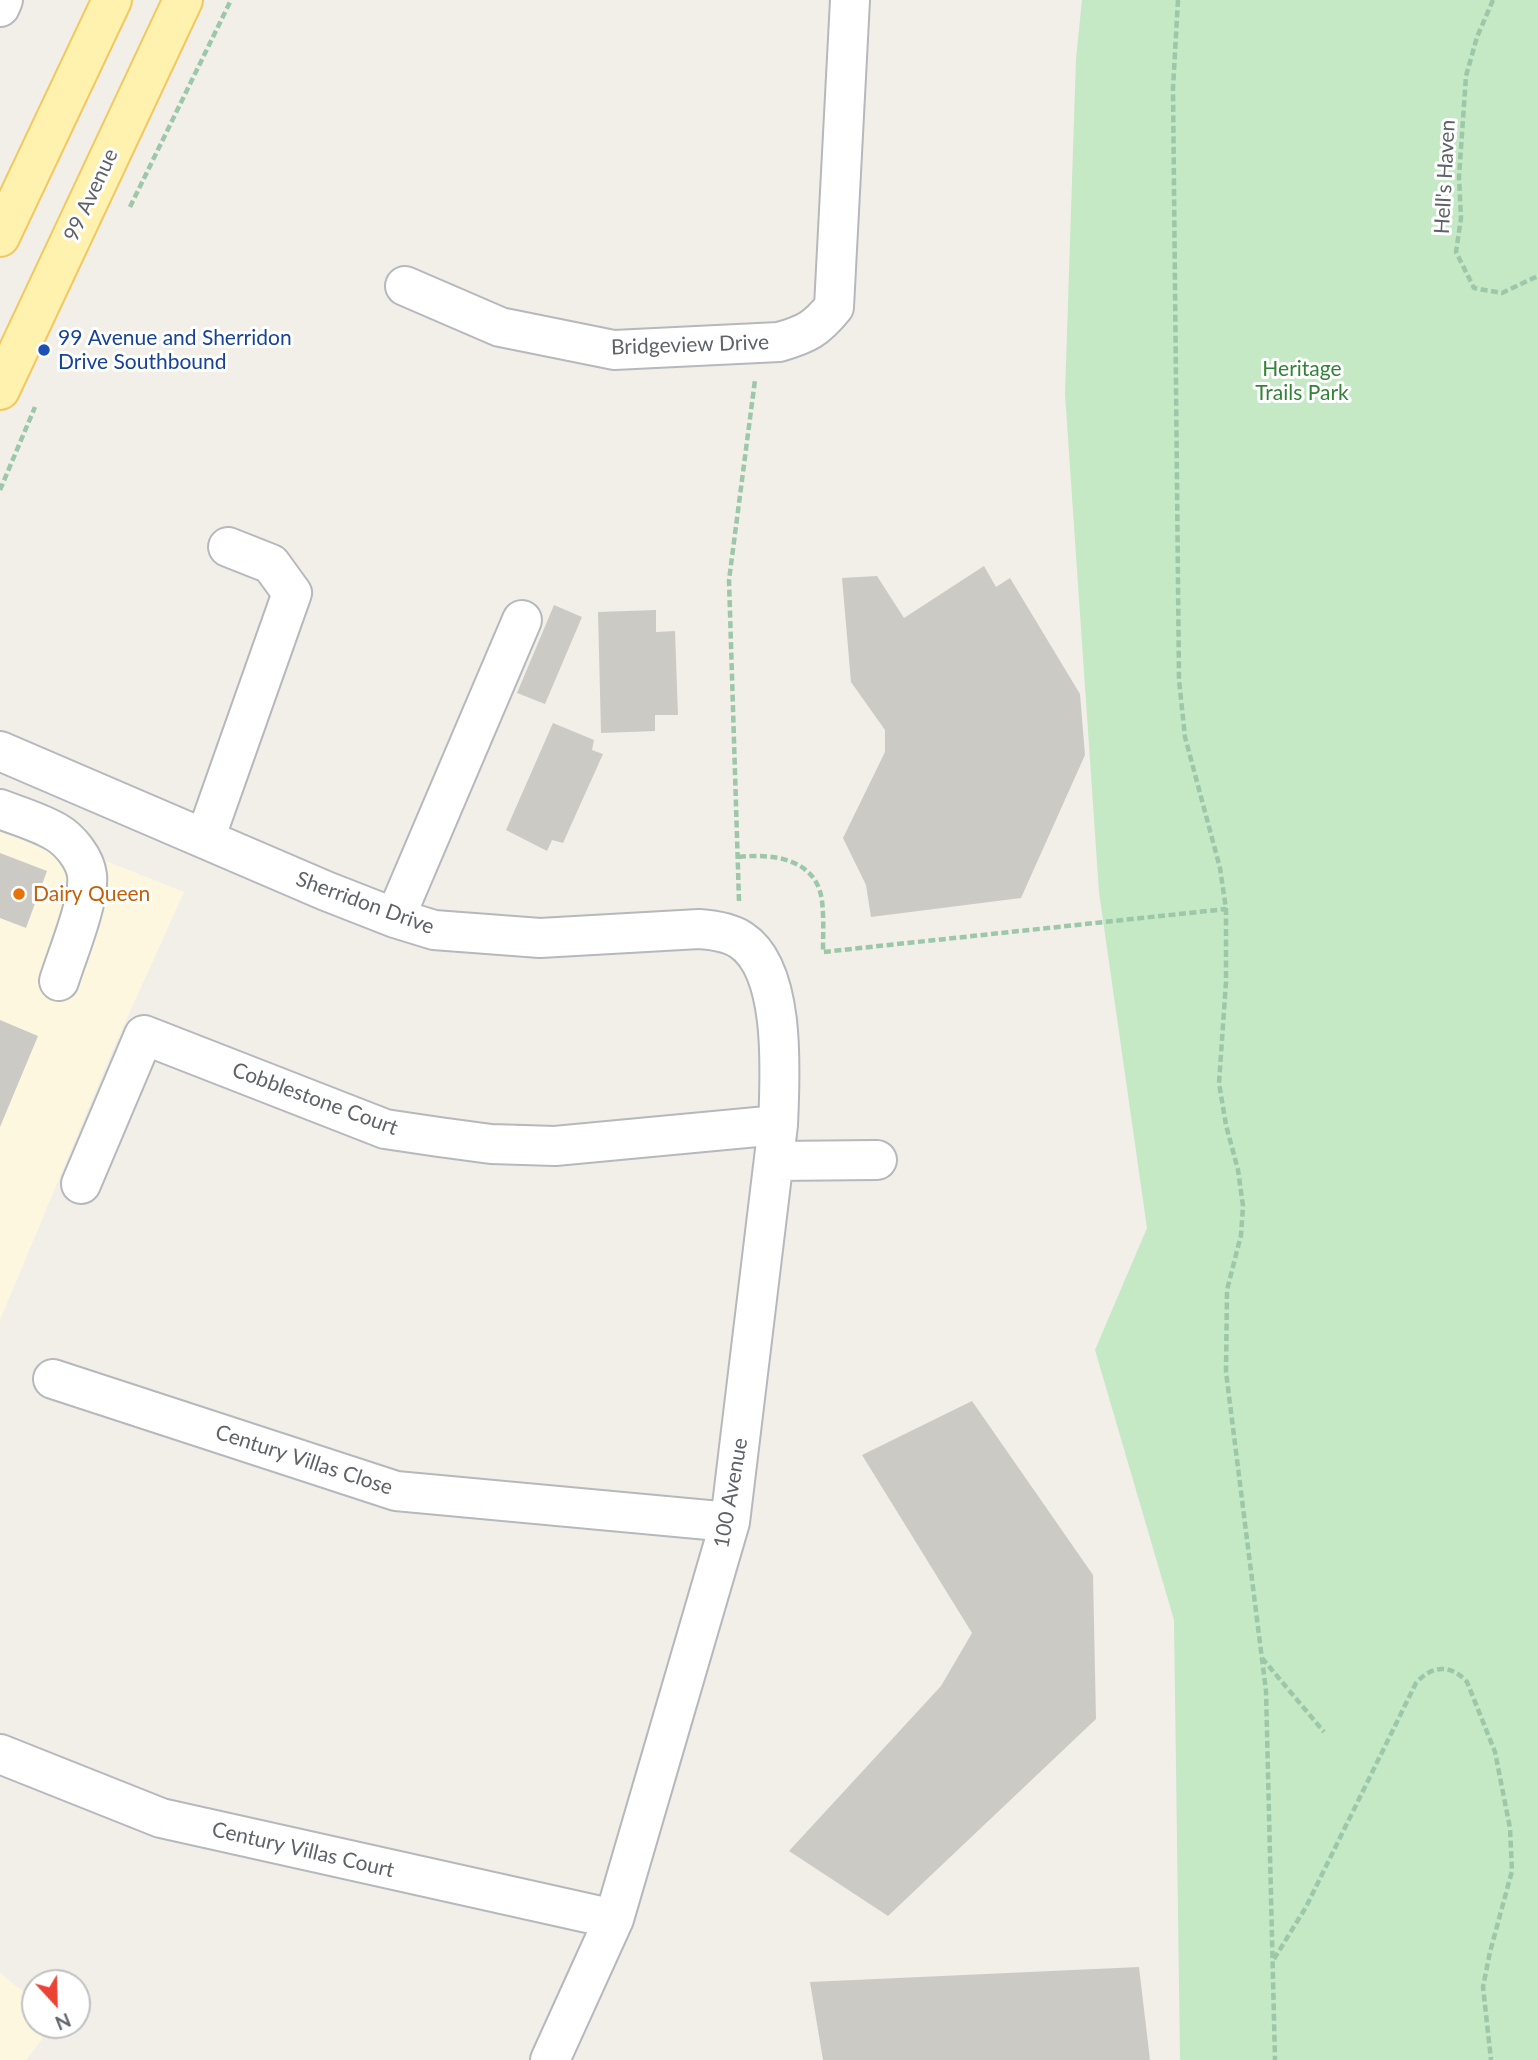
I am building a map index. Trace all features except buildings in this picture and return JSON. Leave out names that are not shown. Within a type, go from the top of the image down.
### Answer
[{"type":"main road","points":[[0,237],[113,0]]},
{"type":"main road","name":"99 Avenue","points":[[0,390],[183,0]]},
{"type":"street","points":[[0,7],[3,0]]},
{"type":"street","name":"Bridgeview Drive","points":[[405,286],[500,327],[614,351],[779,342],[818,327],[834,307],[850,0]]},
{"type":"street","points":[[205,839],[292,593],[271,564],[228,547]]},
{"type":"street","points":[[395,918],[522,620]]},
{"type":"street","name":"Sherridon Drive","points":[[0,751],[326,891],[434,930],[540,938],[699,929],[719,931],[745,943]]},
{"type":"street","points":[[0,809],[56,832],[70,842],[87,874],[86,896],[59,981]]},
{"type":"street","name":"100 Avenue","points":[[550,2060],[614,1919],[730,1522],[776,1143],[780,1067],[770,981],[745,943]]},
{"type":"street","name":"Cobblestone Court","points":[[81,1184],[144,1035],[385,1129],[491,1144],[555,1146],[776,1143]]},
{"type":"street","points":[[776,1143],[877,1160]]},
{"type":"street","name":"Century Villas Close","points":[[54,1379],[396,1491],[730,1522]]},
{"type":"street","name":"Century Villas Court","points":[[0,1755],[161,1818],[614,1919]]},
{"type":"path","points":[[129,210],[231,0]]},
{"type":"path","points":[[1178,0],[1173,88],[1179,680],[1185,737],[1220,868],[1226,909],[1226,982],[1219,1083],[1243,1206],[1241,1235],[1227,1290],[1226,1372],[1266,1691],[1275,2060]]},
{"type":"path","name":"Hell's Haven","points":[[1493,0],[1477,37],[1466,76],[1459,177],[1461,218],[1456,252],[1474,288],[1502,293],[1538,276]]},
{"type":"path","points":[[745,943],[739,857],[729,580],[755,377],[755,344]]},
{"type":"path","points":[[0,490],[35,406]]},
{"type":"path","points":[[739,857],[762,855],[784,858],[804,868],[815,881],[822,899],[823,952],[1226,909]]},
{"type":"path","points":[[1262,1657],[1324,1732]]},
{"type":"path","points":[[1273,1960],[1306,1907],[1416,1683],[1430,1670],[1450,1669],[1460,1674],[1467,1682],[1495,1752],[1510,1828],[1512,1871],[1483,1987],[1491,2060]]},
{"type":"shaded area","points":[[0,819],[184,892],[114,1047],[0,1320]]},
{"type":"shaded area","points":[[0,1973],[21,1990],[21,2039],[42,2039],[26,2060],[0,2060]]},
{"type":"green space","name":"Heritage Trails Park","points":[[1082,0],[1538,0],[1538,2060],[1180,2060],[1174,1620],[1095,1350],[1147,1228],[1099,892],[1065,394],[1076,59]]},
{"type":"place","name":"99 Avenue and Sherridon Drive Southbound","points":[[44,350]]},
{"type":"place","name":"Dairy Queen","points":[[19,894]]}]
